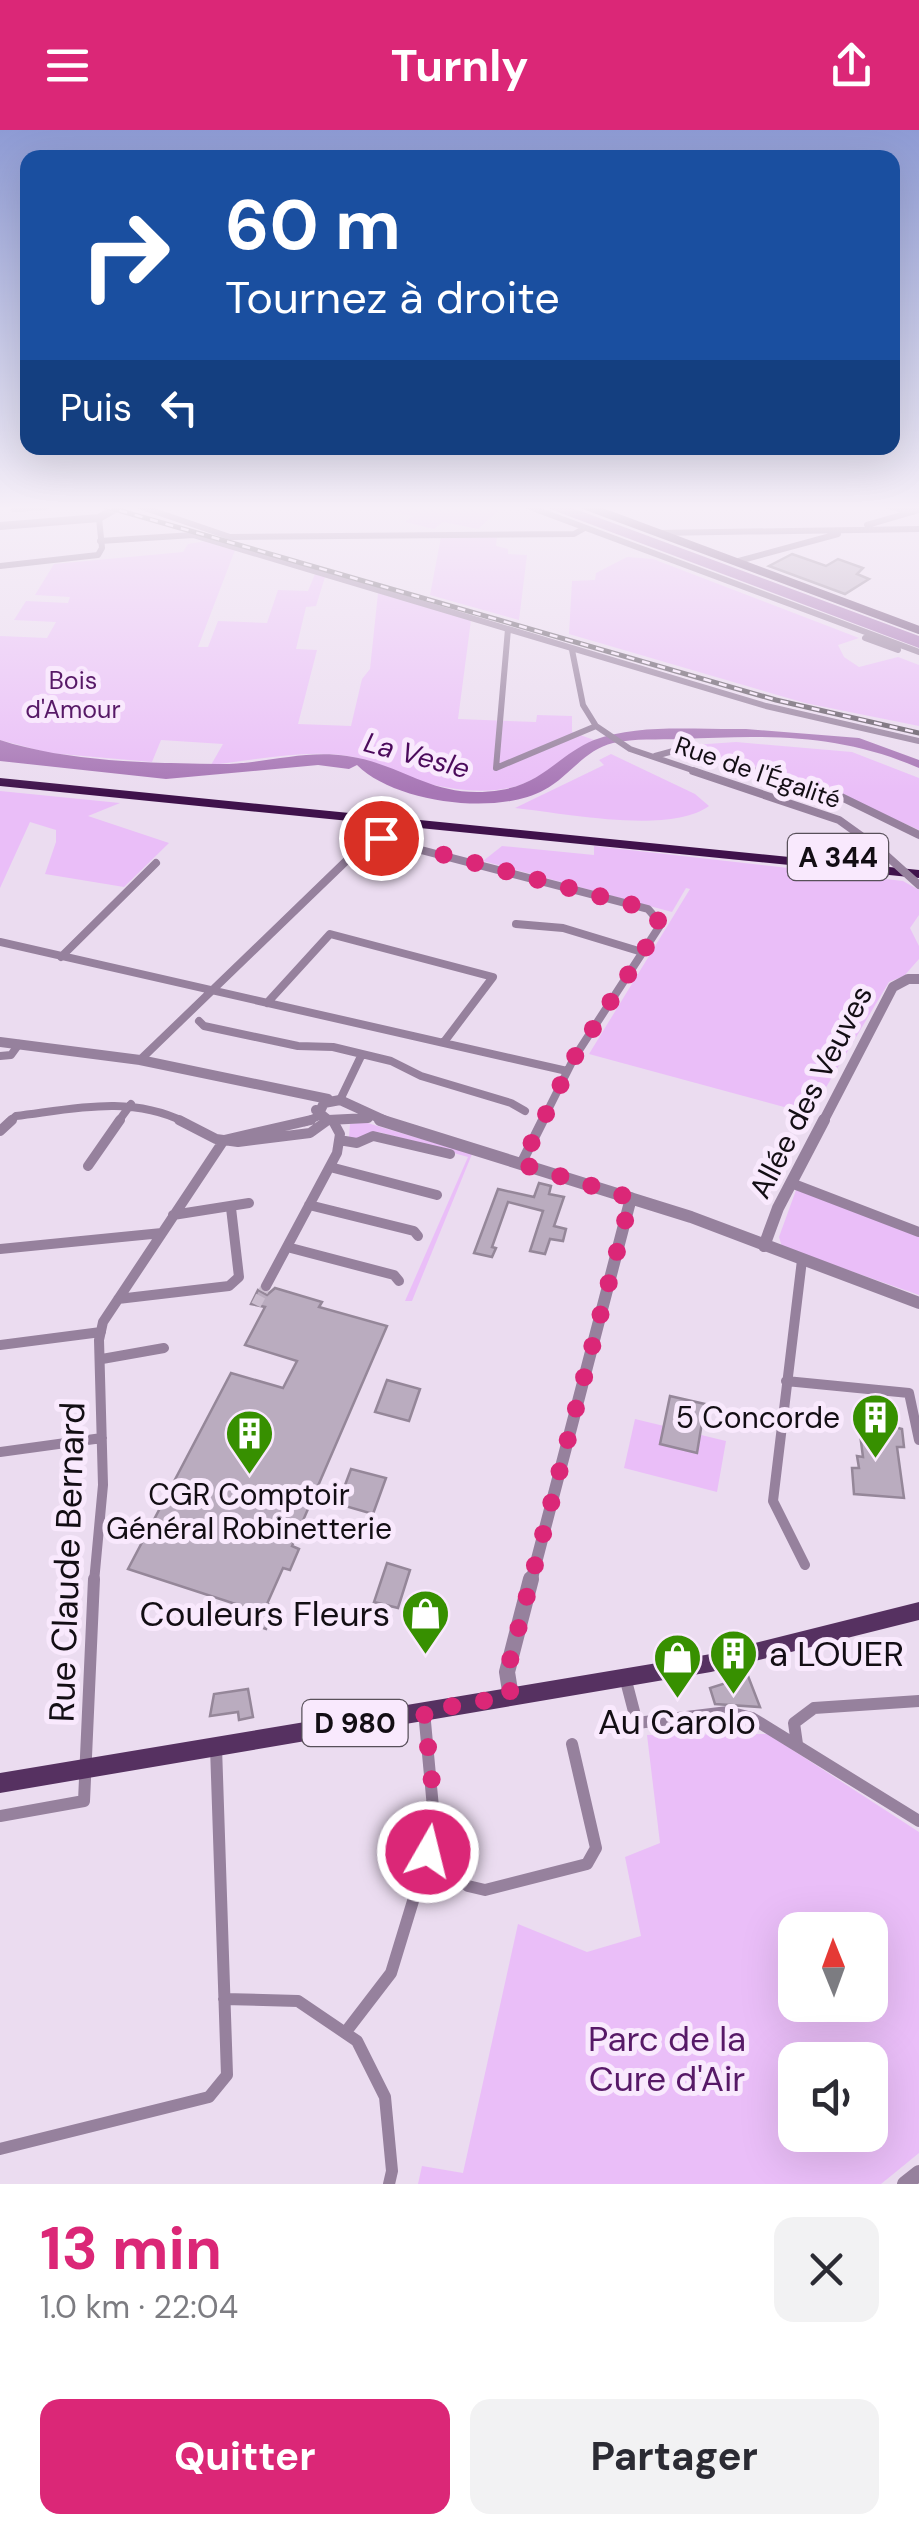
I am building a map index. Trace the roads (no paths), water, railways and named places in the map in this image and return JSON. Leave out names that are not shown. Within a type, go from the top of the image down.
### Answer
[{"type":"highway","name":"A 344","points":[[0,778],[919,866]]},
{"type":"highway","name":"A 344","points":[[0,778],[919,874]]},
{"type":"main road","points":[[842,602],[919,630]]},
{"type":"main road","name":"D 980","points":[[0,1783],[711,1663],[919,1610]]},
{"type":"street","points":[[417,602],[806,718],[919,742]]},
{"type":"street","points":[[786,602],[819,614],[833,625],[919,654]]},
{"type":"street","points":[[508,629],[496,768],[596,726]]},
{"type":"street","points":[[571,649],[578,662],[580,703],[607,735]]},
{"type":"street","name":"Rue de l'Égalité","points":[[607,735],[655,756],[828,815],[878,848],[919,885]]},
{"type":"street","points":[[655,756],[677,750],[829,792],[919,835]]},
{"type":"street","points":[[140,1060],[371,837],[648,909],[661,924],[567,1072],[521,1164]]},
{"type":"street","points":[[61,957],[156,863]]},
{"type":"street","points":[[516,924],[563,928],[642,952]]},
{"type":"street","points":[[266,1003],[330,934],[493,978],[444,1042]]},
{"type":"street","points":[[0,942],[567,1072]]},
{"type":"street","name":"Allée des Veuves","points":[[760,1245],[893,987],[908,979],[919,979]]},
{"type":"street","points":[[199,1021],[204,1026],[298,1046],[333,1047],[362,1054],[512,1103],[525,1111]]},
{"type":"street","points":[[0,1042],[140,1060],[340,1102],[377,1119],[760,1245],[919,1304]]},
{"type":"street","points":[[0,1056],[11,1055],[18,1044]]},
{"type":"street","points":[[340,1102],[362,1054]]},
{"type":"street","points":[[276,1091],[328,1118],[377,1119]]},
{"type":"street","points":[[0,1130],[16,1116],[131,1104],[161,1111],[224,1140],[238,1142],[310,1133],[328,1118],[348,1113],[340,1102]]},
{"type":"street","points":[[266,1286],[330,1167],[340,1140],[321,1106],[340,1102]]},
{"type":"street","points":[[88,1166],[131,1104]]},
{"type":"street","points":[[340,1140],[357,1143],[373,1136],[450,1154]]},
{"type":"street","name":"Rue Claude Bernard","points":[[87,1768],[90,1618],[100,1536],[101,1332],[118,1298],[224,1140]]},
{"type":"street","points":[[330,1167],[437,1195]]},
{"type":"street","points":[[791,1183],[919,1232]]},
{"type":"street","points":[[173,1215],[249,1203]]},
{"type":"street","points":[[511,1696],[507,1672],[630,1204]]},
{"type":"street","points":[[309,1206],[414,1231],[418,1236]]},
{"type":"street","points":[[118,1298],[229,1286],[239,1278],[231,1208]]},
{"type":"street","points":[[0,1250],[162,1233]]},
{"type":"street","points":[[287,1247],[394,1275],[399,1281]]},
{"type":"street","points":[[802,1260],[773,1501],[805,1565]]},
{"type":"street","points":[[0,1345],[101,1332]]},
{"type":"street","name":"Rue Claude Bernard","points":[[102,1359],[164,1348]]},
{"type":"street","points":[[786,1381],[910,1393],[919,1440]]},
{"type":"street","points":[[0,1452],[102,1438]]},
{"type":"street","points":[[625,1677],[637,1724],[689,1714],[728,1712],[752,1718],[919,1820]]},
{"type":"street","points":[[798,1746],[794,1723],[814,1708],[919,1702]]},
{"type":"street","points":[[345,2033],[390,1973],[428,1852],[436,1818],[424,1711]]},
{"type":"street","points":[[428,1852],[468,1886],[485,1890],[587,1864],[596,1848],[572,1744]]},
{"type":"street","points":[[0,2148],[56,2138],[210,2097],[227,2075],[216,1746]]},
{"type":"street","points":[[0,1816],[84,1802],[87,1768]]},
{"type":"street","points":[[224,1999],[298,2001],[357,2041],[385,2097],[390,2184]]},
{"type":"street","points":[[905,2184],[919,2173]]},
{"type":"tunnel","points":[[256,1305],[266,1286]]},
{"type":"railway","points":[[436,602],[776,700],[919,733]]},
{"type":"place","name":"5 Concorde","points":[[875,1460]]},
{"type":"place","name":"CGR Comptoir Général Robinetterie","points":[[249,1476]]},
{"type":"place","name":"Couleurs Fleurs","points":[[425,1656]]},
{"type":"place","name":"a LOUER","points":[[734,1696]]},
{"type":"place","name":"Au Carolo","points":[[677,1700]]},
{"type":"park label","name":"Bois d'Amour","points":[[73,694]]},
{"type":"park label","name":"Parc de la Cure d'Air","points":[[667,2059]]},
{"type":"water label","name":"La Vesle","points":[[417,755]]}]
